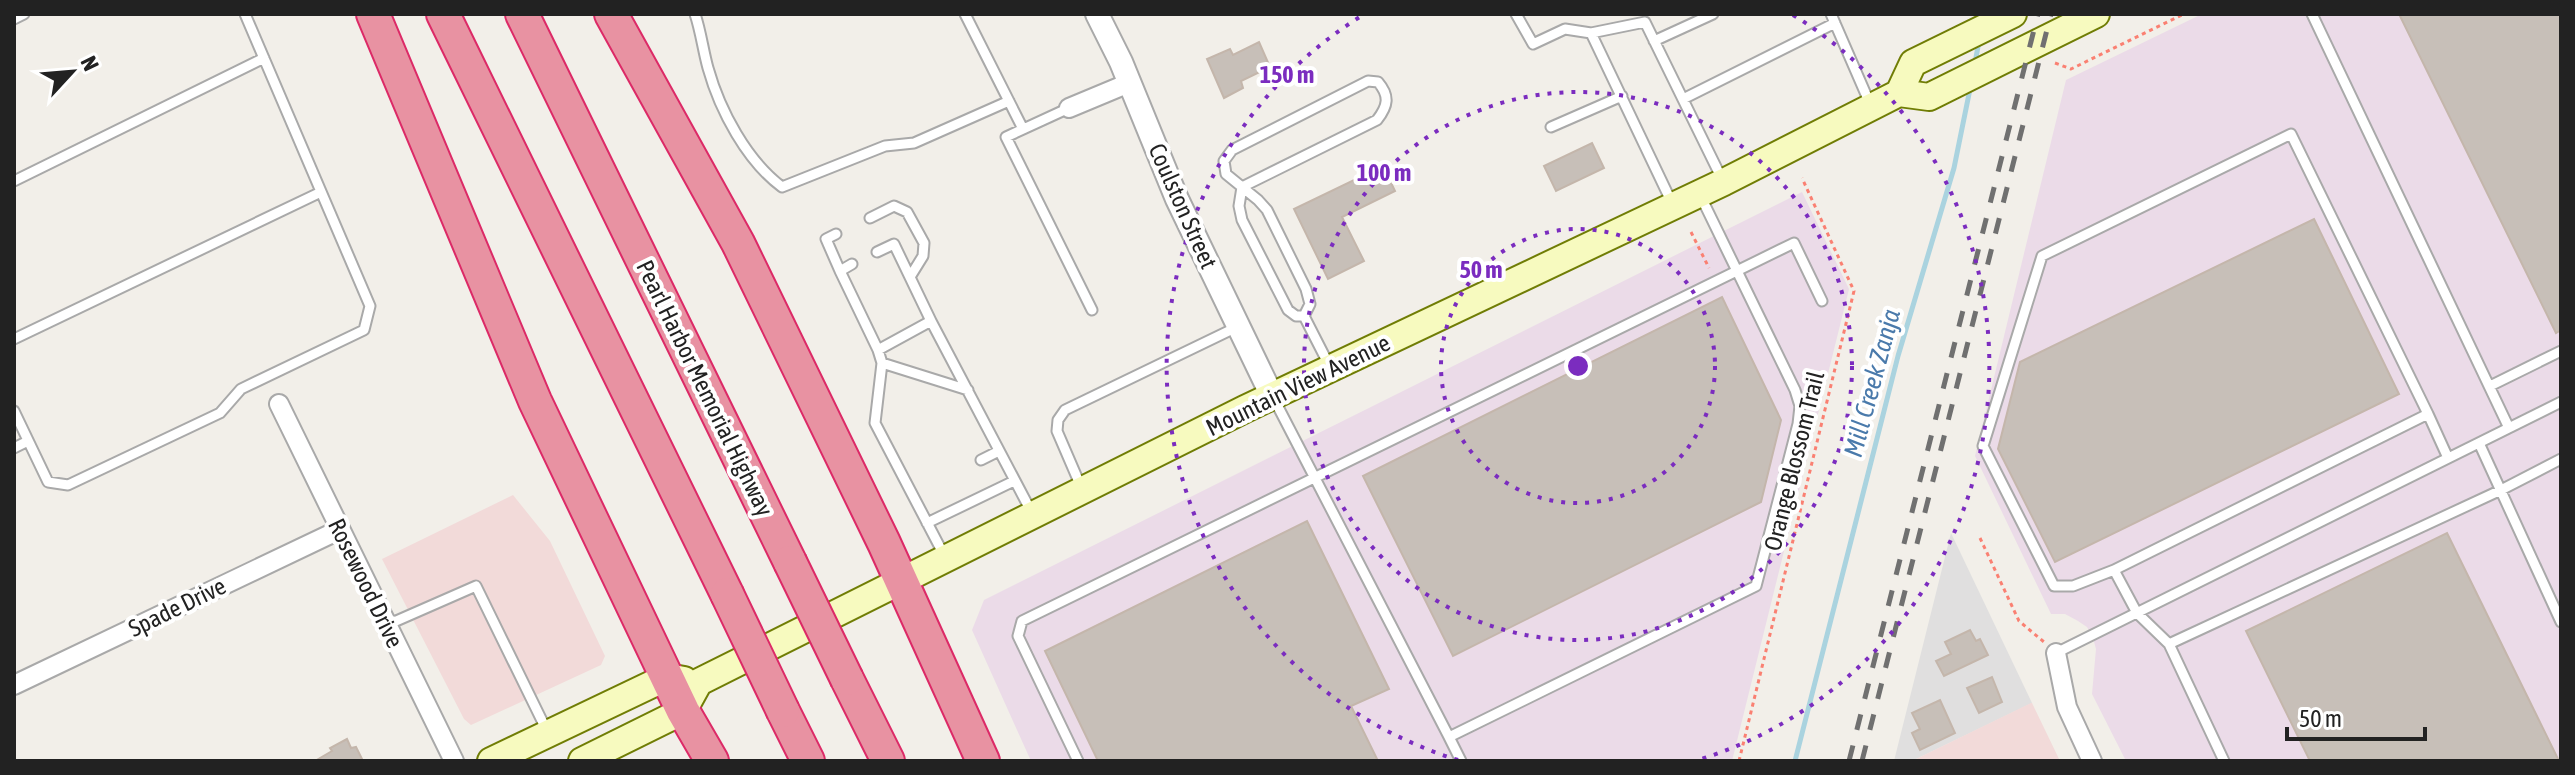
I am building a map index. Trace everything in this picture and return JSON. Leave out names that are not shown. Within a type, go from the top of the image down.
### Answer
[{"type":"highway","points":[[373,14],[535,401],[683,711],[712,761]]},
{"type":"highway","points":[[443,14],[808,761]]},
{"type":"highway","name":"Pearl Harbor Memorial Highway","points":[[522,14],[888,761]]},
{"type":"highway","points":[[611,14],[738,243],[902,582],[983,761]]},
{"type":"main road","points":[[2013,14],[1913,63],[1899,93],[1929,97],[2096,14]]},
{"type":"main road","name":"Mountain View Avenue","points":[[699,682],[1272,396],[1724,182],[1899,93]]},
{"type":"main road","points":[[491,761],[667,677],[699,682],[683,711],[582,761]]},
{"type":"street","name":"Coulston Street","points":[[1097,14],[1177,199],[1272,396]]},
{"type":"street","points":[[1069,108],[1129,83]]},
{"type":"street","name":"Rosewood Drive","points":[[279,404],[454,761]]},
{"type":"street","name":"Spade Drive","points":[[14,685],[339,530]]},
{"type":"street","points":[[2056,653],[2067,707],[2092,761]]},
{"type":"lane","points":[[14,19],[24,14]]},
{"type":"lane","points":[[14,411],[48,482],[68,485],[220,413],[241,389],[364,330],[370,306],[245,14]]},
{"type":"lane","points":[[965,14],[1023,129]]},
{"type":"lane","points":[[1516,14],[1533,44],[1565,29],[1591,33],[1645,22],[1724,182]]},
{"type":"lane","points":[[1654,41],[1713,14]]},
{"type":"lane","points":[[2312,14],[2509,428]]},
{"type":"lane","points":[[698,15],[708,69],[735,133],[767,176],[782,187],[885,146],[914,143],[1009,101]]},
{"type":"lane","points":[[1683,99],[1833,19],[1872,107]]},
{"type":"lane","points":[[1591,33],[1674,205]]},
{"type":"lane","points":[[14,181],[264,58]]},
{"type":"lane","points":[[1242,187],[1377,120],[1387,102],[1386,91],[1378,82],[1368,81],[1232,150],[1224,161],[1226,174],[1267,210],[1306,289],[1310,304],[1304,316]]},
{"type":"lane","points":[[1551,127],[1622,96]]},
{"type":"lane","points":[[1069,108],[1006,137],[1092,310]]},
{"type":"lane","points":[[2428,414],[2114,570],[2073,586],[2054,586],[1983,446],[2042,256],[2291,134],[2428,414],[2448,458]]},
{"type":"lane","points":[[1242,187],[1239,206],[1242,220],[1288,310],[1296,316],[1304,316]]},
{"type":"lane","points":[[14,339],[321,192]]},
{"type":"lane","points":[[1449,737],[1756,586],[1800,406],[1699,194]]},
{"type":"lane","points":[[870,218],[894,206],[907,212],[924,243],[923,256],[910,277]]},
{"type":"lane","points":[[836,234],[826,239],[882,363],[875,423],[917,491],[927,523],[947,560]]},
{"type":"lane","points":[[1078,761],[1018,636],[1022,621],[1794,243],[1822,301]]},
{"type":"lane","points":[[877,252],[894,244],[1034,516]]},
{"type":"lane","points":[[840,271],[852,264]]},
{"type":"lane","points":[[1304,316],[1330,368]]},
{"type":"lane","points":[[878,350],[931,321]]},
{"type":"lane","points":[[1083,492],[1057,431],[1058,420],[1065,410],[1238,327]]},
{"type":"lane","points":[[2490,386],[2561,351]]},
{"type":"lane","points":[[882,363],[968,390]]},
{"type":"lane","points":[[1272,396],[1461,761]]},
{"type":"lane","points":[[2056,653],[2561,402]]},
{"type":"lane","points":[[14,448],[28,441]]},
{"type":"lane","points":[[2479,443],[2561,622]]},
{"type":"lane","points":[[981,460],[999,451]]},
{"type":"lane","points":[[2169,644],[2501,490],[2561,459]]},
{"type":"lane","points":[[927,523],[1014,481]]},
{"type":"lane","points":[[2114,570],[2137,613],[2169,644],[2224,761]]},
{"type":"lane","points":[[387,625],[476,586],[548,734]]},
{"type":"path","points":[[2055,63],[2071,69],[2184,14]]},
{"type":"path","name":"Orange Blossom Trail","points":[[1739,761],[1854,291],[1854,285],[1802,178]]},
{"type":"path","points":[[1691,232],[1716,281]]},
{"type":"path","points":[[1980,538],[2019,621],[2056,653]]},
{"type":"shaded area","points":[[2202,14],[2561,14],[2561,761],[2126,761],[2092,694],[2096,649],[2093,638],[2087,627],[2078,621],[2065,614],[2051,614],[1975,456],[2066,80]]},
{"type":"shaded area","points":[[1802,192],[1849,289],[1732,761],[1031,761],[972,630],[984,600]]},
{"type":"shaded area","points":[[513,495],[550,541],[605,656],[601,665],[471,725],[464,719],[382,559]]},
{"type":"shaded area","points":[[1951,533],[2032,703],[1912,761],[1894,761]]},
{"type":"shaded area","points":[[2031,703],[2060,761],[1912,761]]},
{"type":"building","points":[[2399,14],[2561,14],[2561,330],[2556,333]]},
{"type":"building","points":[[1259,42],[1270,67],[1241,81],[1243,88],[1224,98],[1207,59],[1230,49],[1233,55]]},
{"type":"building","points":[[1592,143],[1604,168],[1556,191],[1544,166]]},
{"type":"building","points":[[1383,166],[1395,191],[1342,217],[1364,261],[1328,279],[1294,209]]},
{"type":"building","points":[[2314,219],[2399,394],[2055,562],[1998,449],[2020,362]]},
{"type":"building","points":[[1722,297],[1781,420],[1761,502],[1453,656],[1363,476]]},
{"type":"building","points":[[1307,521],[1389,689],[1351,706],[1378,761],[1098,761],[1045,651]]},
{"type":"building","points":[[2447,533],[2559,761],[2310,761],[2246,631]]},
{"type":"building","points":[[1970,630],[1976,641],[1980,639],[1988,655],[1944,676],[1936,661],[1951,654],[1945,642]]},
{"type":"building","points":[[1992,677],[2002,702],[1979,713],[1967,688]]},
{"type":"building","points":[[1940,700],[1955,733],[1920,750],[1912,733],[1920,729],[1912,713]]},
{"type":"building","points":[[347,739],[351,748],[356,747],[363,761],[315,761],[332,751],[330,748]]},
{"type":"waterway","name":"Mill Creek Zanja","points":[[1975,63],[1979,41]]},
{"type":"waterway","name":"Mill Creek Zanja","points":[[1795,761],[1898,356],[1954,168],[1970,89]]},
{"type":"railway","points":[[1849,761],[2038,14]]},
{"type":"railway","points":[[1862,761],[2051,14]]}]
